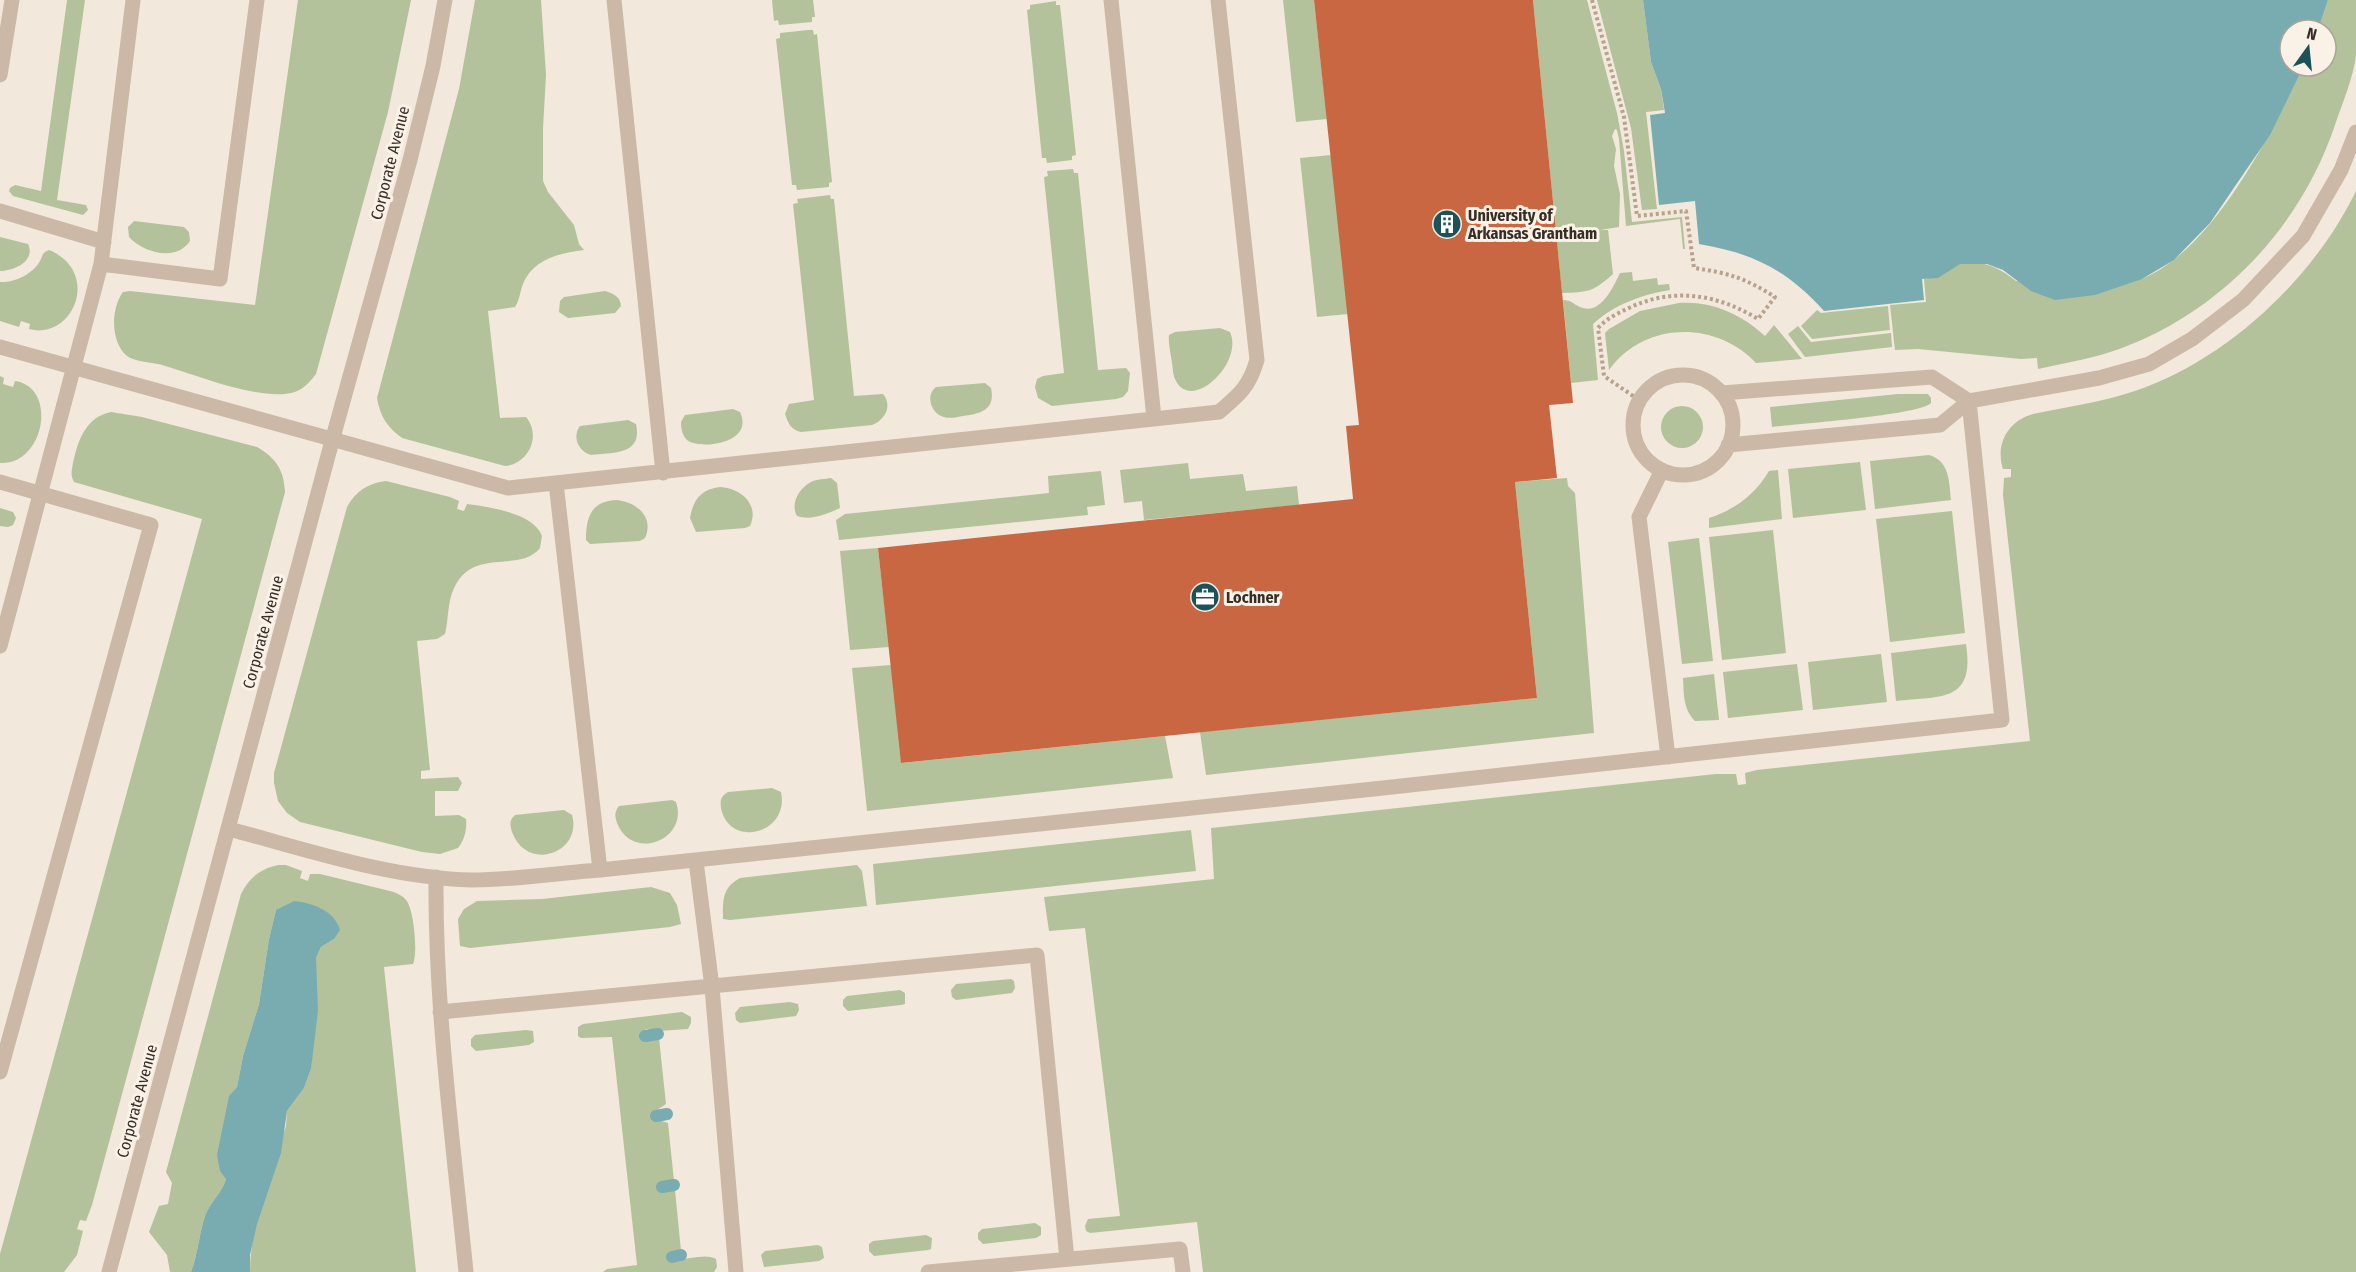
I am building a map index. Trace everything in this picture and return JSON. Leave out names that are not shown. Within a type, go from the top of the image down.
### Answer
[{"type":"street","points":[[0,75],[12,0]]},
{"type":"street","points":[[0,646],[101,264],[133,0]]},
{"type":"street","points":[[101,264],[220,279],[257,0]]},
{"type":"street","name":"Corporate Avenue","points":[[109,1272],[332,441],[410,160],[433,66],[445,0]]},
{"type":"street","points":[[614,0],[663,473]]},
{"type":"street","points":[[1111,0],[1154,418]]},
{"type":"street","points":[[0,347],[508,488],[1219,412],[1251,381],[1257,360],[1218,0]]},
{"type":"street","points":[[1728,445],[1940,425],[1969,400],[2099,378],[2149,364],[2192,339],[2243,300],[2303,236],[2341,170],[2356,132]]},
{"type":"street","points":[[0,211],[104,242]]},
{"type":"street","points":[[1679,375],[1695,376],[1710,383],[1722,393],[1730,408],[1733,424],[1723,455],[1710,466],[1695,474],[1679,475],[1662,470],[1649,461],[1638,448],[1633,432],[1634,415],[1639,400],[1656,383],[1679,375]]},
{"type":"street","points":[[1722,393],[1932,377],[1969,400]]},
{"type":"street","points":[[229,829],[368,865],[436,877],[489,879],[696,861],[2002,720],[1969,400]]},
{"type":"street","points":[[1662,470],[1639,517],[1668,757]]},
{"type":"street","points":[[0,482],[152,525],[0,1072]]},
{"type":"street","points":[[556,483],[600,870]]},
{"type":"street","points":[[696,861],[712,987],[736,1272]]},
{"type":"street","points":[[436,877],[435,940],[440,1012],[466,1272]]},
{"type":"street","points":[[440,1012],[1037,955],[1067,1259]]},
{"type":"street","points":[[928,1272],[1180,1249],[1183,1272]]},
{"type":"path","points":[[1592,0],[1624,117],[1637,216],[1686,211],[1694,268],[1726,272],[1742,278],[1775,297],[1758,319],[1720,301],[1689,294],[1664,296],[1638,303],[1602,323],[1598,328],[1604,376],[1639,400]]},
{"type":"green space","points":[[67,0],[85,0],[57,200],[86,205],[88,210],[83,215],[13,196],[9,191],[15,185],[41,191]]},
{"type":"green space","points":[[298,0],[411,0],[388,112],[316,374],[305,386],[295,392],[261,393],[130,358],[121,350],[114,325],[116,307],[123,292],[255,305]]},
{"type":"green space","points":[[475,0],[541,0],[546,75],[543,181],[548,192],[574,225],[579,244],[584,250],[557,255],[540,263],[528,275],[515,307],[488,311],[500,418],[526,417],[533,432],[526,455],[513,464],[505,466],[402,438],[385,421],[377,398],[459,89]]},
{"type":"green space","points":[[772,0],[813,0],[815,17],[812,17],[812,22],[779,25],[778,20],[774,21]]},
{"type":"green space","points":[[1283,0],[1314,0],[1327,119],[1296,122]]},
{"type":"green space","points":[[1533,0],[1587,0],[1617,113],[1632,222],[1682,217],[1685,249],[1683,249],[1680,219],[1626,226],[1619,139],[1615,129],[1612,136],[1616,149],[1614,166],[1620,194],[1619,227],[1600,230],[1608,230],[1613,274],[1595,288],[1584,291],[1562,293]]},
{"type":"green space","points":[[1597,0],[1643,0],[1651,62],[1661,89],[1664,110],[1646,112],[1657,209],[1642,210],[1631,128]]},
{"type":"green space","points":[[2328,0],[2356,0],[2355,63],[2335,125],[2302,197],[2254,260],[2225,287],[2193,311],[2159,332],[2122,348],[2038,369],[2037,358],[2021,359],[1918,349],[1895,350],[1890,305],[1926,302],[1924,279],[1959,264],[1975,262],[1989,265],[2016,281],[2137,280],[2170,263],[2217,215],[2238,186],[2258,154],[2298,78],[2338,78],[2338,18],[2322,18]]},
{"type":"green space","points":[[1056,1],[1056,5],[1060,5],[1076,155],[1072,156],[1072,160],[1047,163],[1046,158],[1042,158],[1027,10],[1030,9],[1030,5]]},
{"type":"green space","points":[[813,30],[814,35],[817,34],[832,182],[829,183],[829,187],[797,190],[796,185],[792,185],[776,39],[780,38],[780,33]]},
{"type":"green space","points":[[1331,155],[1348,314],[1317,317],[1300,158]]},
{"type":"green space","points":[[1073,169],[1074,173],[1078,173],[1098,370],[1126,368],[1130,373],[1128,391],[1123,397],[1052,406],[1038,398],[1035,387],[1037,379],[1043,376],[1064,373],[1044,177],[1048,176],[1047,171]]},
{"type":"green space","points":[[2356,191],[2356,1272],[1203,1272],[1197,1222],[1090,1233],[1086,1231],[1085,1226],[1088,1219],[1120,1216],[1085,928],[1049,931],[1044,897],[1214,879],[1211,828],[1716,774],[1736,774],[1738,785],[1746,784],[1745,773],[1757,770],[2030,741],[2003,495],[2004,478],[2011,477],[2011,469],[2003,469],[2001,451],[2002,442],[2010,428],[2024,417],[2033,414],[2135,391],[2169,377],[2202,359],[2264,312],[2292,284],[2317,255]]},
{"type":"green space","points":[[830,195],[831,199],[834,199],[854,396],[883,394],[887,408],[881,420],[872,425],[801,432],[790,426],[785,414],[789,404],[814,400],[793,204],[798,203],[797,199]]},
{"type":"green space","points":[[134,221],[184,227],[189,232],[190,241],[184,248],[177,251],[160,253],[151,251],[135,243],[129,237],[128,227]]},
{"type":"green space","points":[[0,237],[28,244],[29,255],[22,264],[0,271]]},
{"type":"green space","points":[[49,250],[65,260],[74,273],[78,288],[69,315],[58,325],[45,330],[29,329],[30,324],[21,321],[19,327],[0,321],[0,282],[11,281],[28,274]]},
{"type":"green space","points":[[1632,272],[1633,281],[1657,278],[1658,285],[1669,284],[1670,290],[1629,301],[1610,311],[1593,324],[1598,380],[1571,383],[1563,300],[1587,309],[1594,307],[1605,299],[1620,273]]},
{"type":"green space","points":[[605,291],[614,294],[619,300],[621,306],[615,313],[568,318],[559,312],[560,301],[564,297]]},
{"type":"green space","points":[[1679,303],[1703,304],[1725,310],[1746,321],[1765,336],[1774,325],[1802,359],[1756,363],[1740,349],[1721,339],[1701,333],[1681,332],[1660,335],[1641,342],[1624,354],[1609,370],[1605,333],[1609,329],[1640,311]]},
{"type":"green space","points":[[1888,306],[1890,330],[1812,339],[1801,326],[1817,310],[1821,313]]},
{"type":"green space","points":[[1798,326],[1811,342],[1891,333],[1892,347],[1805,357],[1788,334]]},
{"type":"green space","points":[[1220,328],[1230,332],[1232,344],[1230,357],[1223,369],[1204,387],[1193,391],[1183,389],[1174,377],[1169,335],[1175,332]]},
{"type":"green space","points":[[0,376],[4,378],[3,384],[13,387],[15,381],[29,386],[37,397],[41,410],[36,440],[27,452],[15,460],[0,463]]},
{"type":"green space","points":[[985,383],[991,388],[992,395],[989,406],[981,412],[949,418],[939,415],[931,404],[931,395],[936,387]]},
{"type":"green space","points":[[1898,394],[1928,394],[1931,403],[1882,415],[1772,427],[1770,407]]},
{"type":"green space","points":[[1682,406],[1690,407],[1697,412],[1702,419],[1702,435],[1697,442],[1690,447],[1682,448],[1674,447],[1667,442],[1662,435],[1661,427],[1662,419],[1667,412],[1674,407]]},
{"type":"green space","points":[[733,409],[740,412],[743,423],[740,431],[733,438],[724,442],[702,444],[693,443],[684,436],[681,422],[685,415]]},
{"type":"green space","points":[[111,412],[142,417],[257,447],[278,465],[283,477],[285,492],[92,1205],[86,1221],[80,1220],[77,1229],[83,1231],[77,1255],[64,1272],[0,1272],[0,1254],[202,519],[74,482],[73,463],[84,431],[95,419]]},
{"type":"green space","points":[[628,420],[636,424],[637,434],[635,442],[630,447],[616,452],[591,455],[580,447],[577,435],[580,426]]},
{"type":"green space","points":[[1929,455],[1945,467],[1951,500],[1875,509],[1870,461]]},
{"type":"green space","points":[[1860,462],[1866,510],[1793,518],[1788,469]]},
{"type":"green space","points":[[1188,463],[1190,479],[1243,474],[1246,491],[1297,486],[1299,505],[1144,520],[1142,501],[1124,503],[1120,470]]},
{"type":"green space","points":[[1778,470],[1782,519],[1709,528],[1709,518],[1727,511],[1743,500],[1769,471]]},
{"type":"green space","points":[[1101,471],[1105,505],[1087,507],[1088,515],[839,540],[836,520],[845,514],[1049,493],[1048,476]]},
{"type":"green space","points":[[831,478],[837,483],[840,508],[813,517],[797,516],[795,502],[803,488],[813,481]]},
{"type":"green space","points":[[1567,478],[1568,486],[1575,493],[1594,733],[1206,775],[1200,732],[1537,698],[1515,482]]},
{"type":"green space","points":[[386,481],[450,497],[459,501],[457,509],[464,511],[467,504],[510,512],[530,522],[542,536],[540,548],[531,555],[521,559],[484,564],[463,575],[452,594],[445,634],[437,639],[417,641],[430,770],[421,771],[421,779],[458,777],[462,783],[458,791],[435,791],[435,816],[459,815],[466,819],[465,834],[458,848],[440,854],[422,852],[300,822],[287,813],[278,801],[274,783],[274,773],[347,507],[354,496],[363,489]]},
{"type":"green space","points":[[720,487],[735,490],[750,504],[752,518],[750,526],[696,532],[690,518],[693,506],[703,493]]},
{"type":"green space","points":[[615,500],[630,503],[641,511],[647,523],[645,538],[640,541],[590,544],[586,540],[586,532],[592,512],[600,504]]},
{"type":"green space","points":[[0,508],[13,512],[16,518],[13,525],[0,526]]},
{"type":"green space","points":[[1952,511],[1965,633],[1890,642],[1876,519]]},
{"type":"green space","points":[[1773,530],[1786,653],[1722,660],[1709,537]]},
{"type":"green space","points":[[1699,538],[1713,661],[1682,664],[1668,542]]},
{"type":"green space","points":[[878,548],[889,647],[850,650],[840,551]]},
{"type":"green space","points":[[1966,644],[1967,663],[1965,677],[1960,687],[1940,696],[1896,701],[1891,653]]},
{"type":"green space","points":[[1881,654],[1887,702],[1813,710],[1808,662]]},
{"type":"green space","points":[[1797,664],[1803,710],[1728,718],[1723,672]]},
{"type":"green space","points":[[891,665],[902,763],[1165,736],[1173,778],[867,811],[852,668]]},
{"type":"green space","points":[[1714,674],[1719,720],[1695,721],[1686,706],[1683,678]]},
{"type":"green space","points":[[772,788],[781,792],[781,806],[777,818],[768,826],[757,831],[746,832],[735,829],[726,821],[721,805],[722,798],[728,792]]},
{"type":"green space","points":[[672,800],[676,802],[678,815],[674,827],[667,836],[657,841],[646,844],[634,842],[624,835],[617,823],[615,814],[619,806]]},
{"type":"green space","points":[[564,810],[572,815],[573,828],[562,848],[540,855],[529,852],[519,845],[511,827],[511,821],[515,815]]},
{"type":"green space","points":[[1191,830],[1196,871],[876,905],[873,864]]},
{"type":"green space","points":[[279,865],[302,871],[300,878],[308,881],[310,874],[320,874],[394,892],[403,897],[409,905],[414,932],[413,964],[384,967],[416,1272],[250,1272],[258,1216],[286,1126],[287,1111],[304,1088],[311,1069],[316,958],[321,947],[334,939],[276,910],[259,1004],[243,1056],[237,1087],[229,1097],[226,1179],[205,1216],[191,1272],[170,1272],[167,1255],[149,1232],[159,1206],[168,1204],[172,1183],[166,1172],[241,894],[256,875]]},
{"type":"green space","points":[[857,865],[862,871],[867,906],[723,919],[727,890],[740,878]]},
{"type":"green space","points":[[651,887],[670,893],[677,905],[681,924],[470,948],[460,946],[458,919],[464,909],[477,901],[542,899]]},
{"type":"green space","points":[[1011,979],[1014,981],[1015,988],[1012,993],[956,1000],[952,997],[951,990],[956,984]]},
{"type":"green space","points":[[900,990],[905,993],[905,1004],[848,1011],[843,1006],[843,1000],[847,996]]},
{"type":"green space","points":[[790,1002],[798,1004],[799,1010],[796,1016],[740,1023],[736,1020],[735,1013],[740,1007]]},
{"type":"green space","points":[[682,1012],[691,1017],[688,1029],[658,1031],[646,1029],[641,1033],[648,1038],[659,1038],[666,1104],[657,1110],[658,1120],[668,1123],[674,1181],[666,1182],[662,1187],[675,1190],[681,1251],[674,1253],[671,1258],[711,1257],[716,1259],[717,1267],[714,1272],[603,1272],[607,1269],[637,1265],[612,1037],[581,1038],[578,1036],[578,1027],[583,1024]]},
{"type":"green space","points":[[533,1031],[534,1042],[529,1045],[476,1051],[471,1046],[471,1039],[475,1035]]},
{"type":"green space","points":[[1035,1223],[1041,1227],[1041,1235],[1036,1238],[983,1244],[978,1239],[978,1233],[982,1229]]},
{"type":"green space","points":[[926,1235],[932,1238],[931,1249],[928,1250],[874,1256],[869,1251],[869,1244],[873,1241]]},
{"type":"green space","points":[[818,1245],[822,1247],[824,1258],[819,1261],[764,1267],[761,1255],[765,1251]]},
{"type":"water","points":[[1643,0],[2328,0],[2322,18],[2278,18],[2278,78],[2298,78],[2270,135],[2210,223],[2174,260],[2142,279],[2095,295],[2055,300],[2031,291],[2003,270],[1987,264],[1960,264],[1938,278],[1922,279],[1924,300],[1824,311],[1796,284],[1768,266],[1736,252],[1699,244],[1695,201],[1659,205],[1650,115],[1665,113],[1661,89],[1651,62]]},
{"type":"water","points":[[294,901],[322,909],[333,918],[340,930],[334,939],[321,947],[316,958],[318,1011],[311,1069],[304,1088],[287,1111],[281,1153],[257,1224],[250,1255],[250,1272],[191,1272],[205,1216],[226,1179],[220,1171],[217,1155],[229,1096],[237,1087],[243,1056],[259,1004],[276,910]]},
{"type":"building","points":[[1314,0],[1533,0],[1573,403],[1549,405],[1557,478],[1515,482],[1537,698],[901,763],[878,548],[1353,499],[1346,426],[1359,425]]},
{"type":"waterway","points":[[645,1036],[658,1034]]},
{"type":"waterway","points":[[656,1116],[667,1114]]},
{"type":"waterway","points":[[662,1187],[674,1185]]},
{"type":"waterway","points":[[672,1257],[681,1255]]},
{"type":"place","name":"University of Arkansas Grantham","points":[[1447,224]]},
{"type":"place","name":"Lochner","points":[[1205,597]]}]
